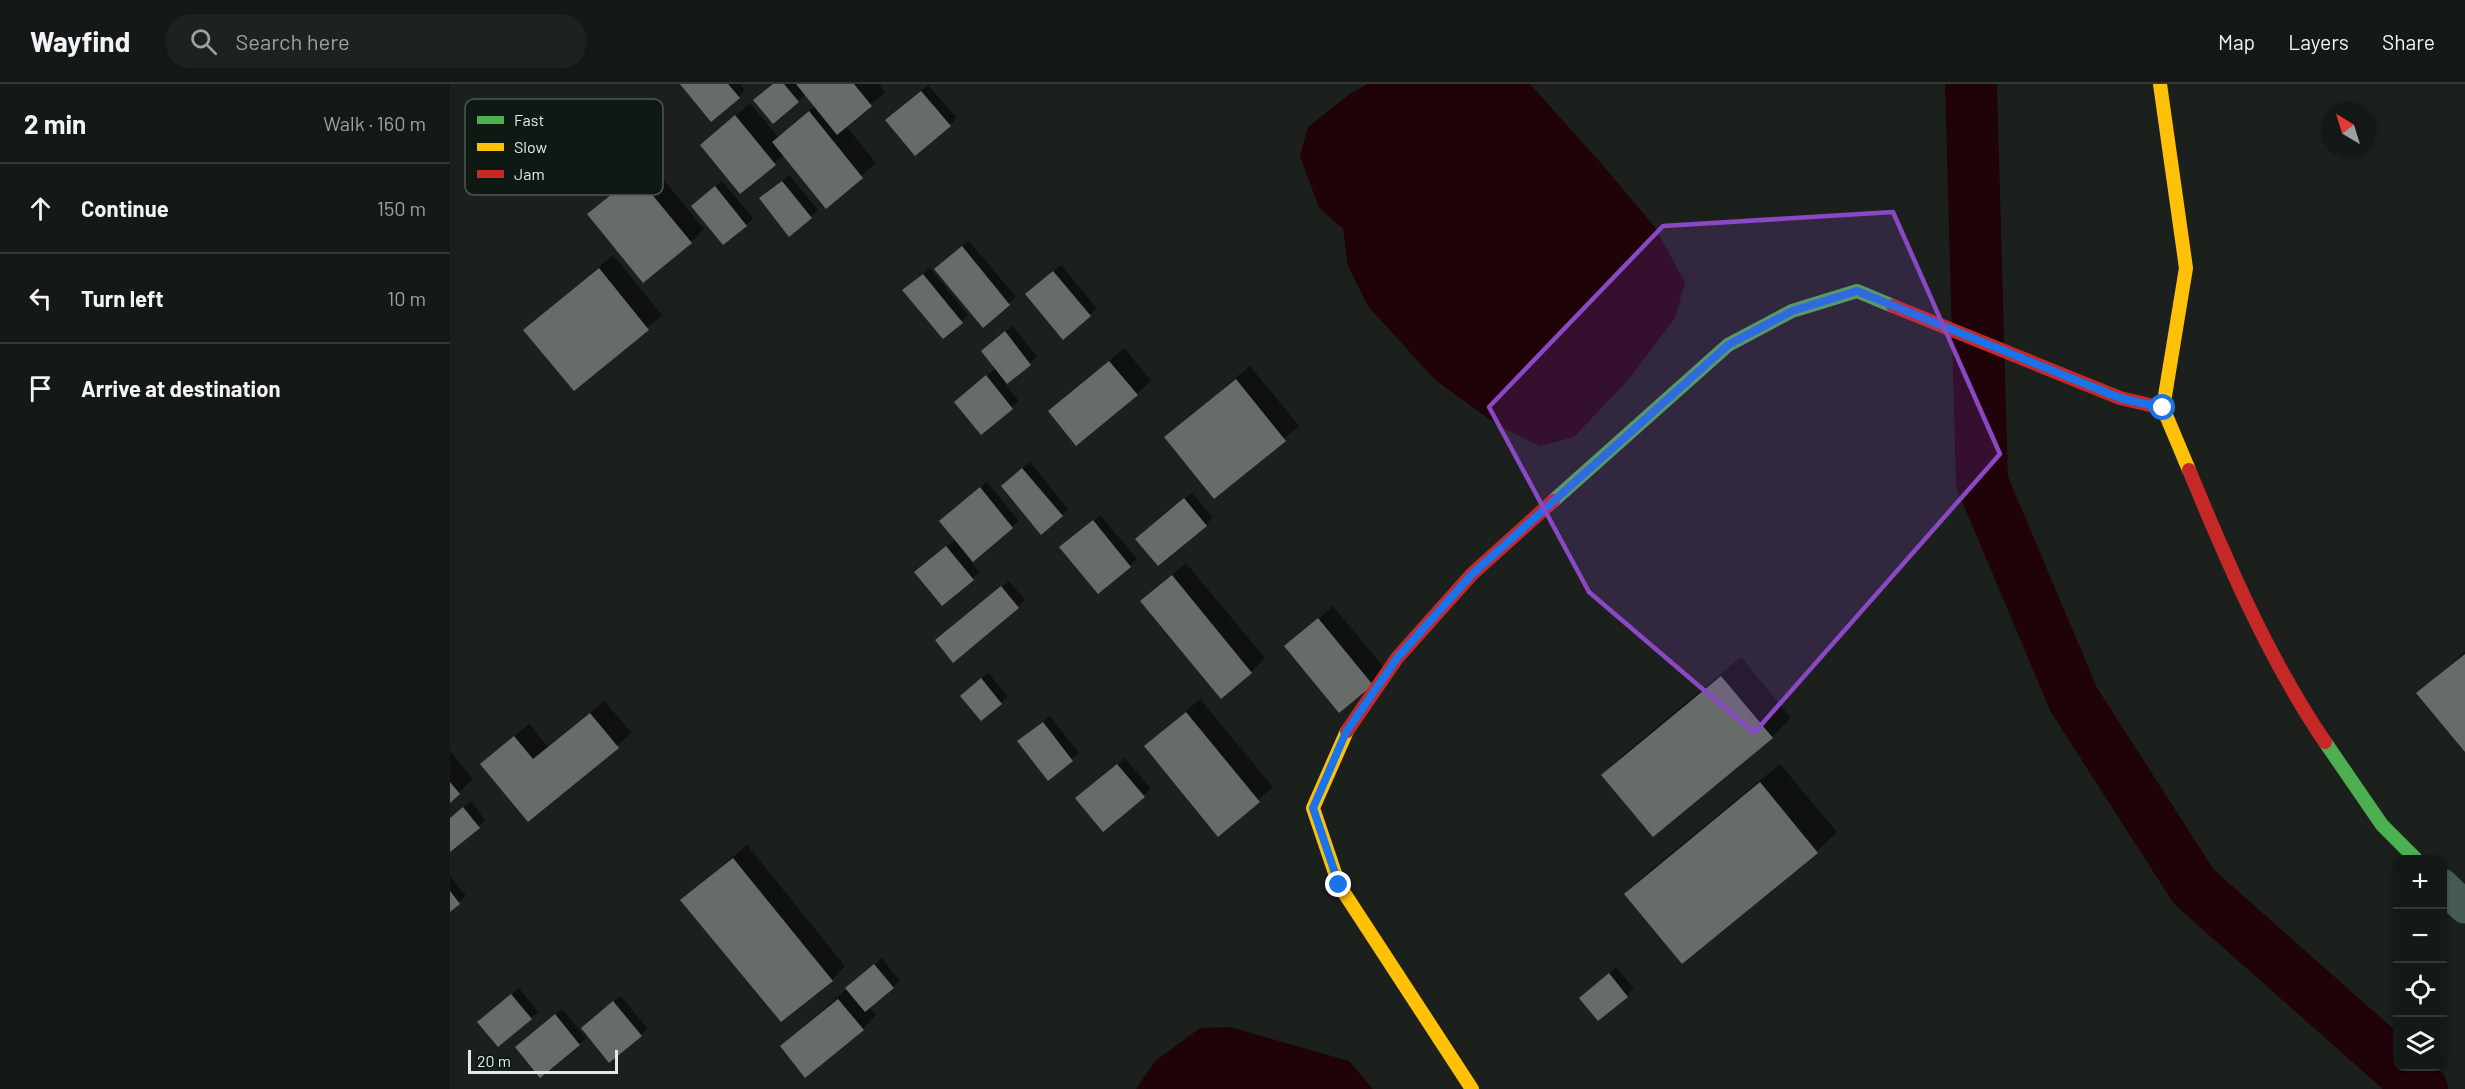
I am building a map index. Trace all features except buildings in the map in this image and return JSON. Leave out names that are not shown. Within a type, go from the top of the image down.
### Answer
[{"type":"street","points":[[2160,84],[2186,268],[2163,408],[2233,576],[2308,717],[2382,825],[2412,855]]},
{"type":"street","points":[[1472,1089],[1339,885],[1313,808],[1346,732],[1397,658],[1472,574],[1728,345],[1792,311],[1857,291],[2120,398],[2163,408]]},
{"type":"street","points":[[2447,890],[2465,907]]},
{"type":"highlighted area","points":[[1893,212],[2000,454],[1754,733],[1589,592],[1489,407],[1663,226]]},
{"type":"shaded area","points":[[1368,84],[1530,84],[1654,226],[1685,282],[1675,318],[1628,380],[1574,437],[1540,446],[1499,426],[1435,380],[1368,306],[1348,266],[1343,229],[1319,208],[1300,156],[1308,127],[1351,93]]},
{"type":"shaded area","points":[[1230,1027],[1349,1061],[1373,1089],[1136,1089],[1155,1061],[1200,1028]]},
{"type":"waterway","points":[[1971,84],[1982,482],[2074,700],[2194,887],[2422,1089]]},
{"type":"traffic: fast","points":[[1553,501],[1728,345],[1792,311],[1857,291],[1893,306]]},
{"type":"traffic: fast","points":[[2325,742],[2382,825],[2412,855]]},
{"type":"traffic: slow","points":[[2160,84],[2186,268],[2163,408],[2189,470]]},
{"type":"traffic: slow","points":[[1347,731],[1313,808],[1339,885],[1472,1089]]},
{"type":"traffic: jam","points":[[1893,306],[2120,398],[2163,408]]},
{"type":"traffic: jam","points":[[2189,470],[2250,610],[2285,678],[2325,742]]},
{"type":"traffic: jam","points":[[1347,731],[1397,658],[1472,574],[1553,501]]},
{"type":"route","points":[[1339,885],[1313,808],[1346,732],[1397,658],[1472,574],[1728,345],[1792,311],[1857,291],[2120,398],[2163,408]]}]
